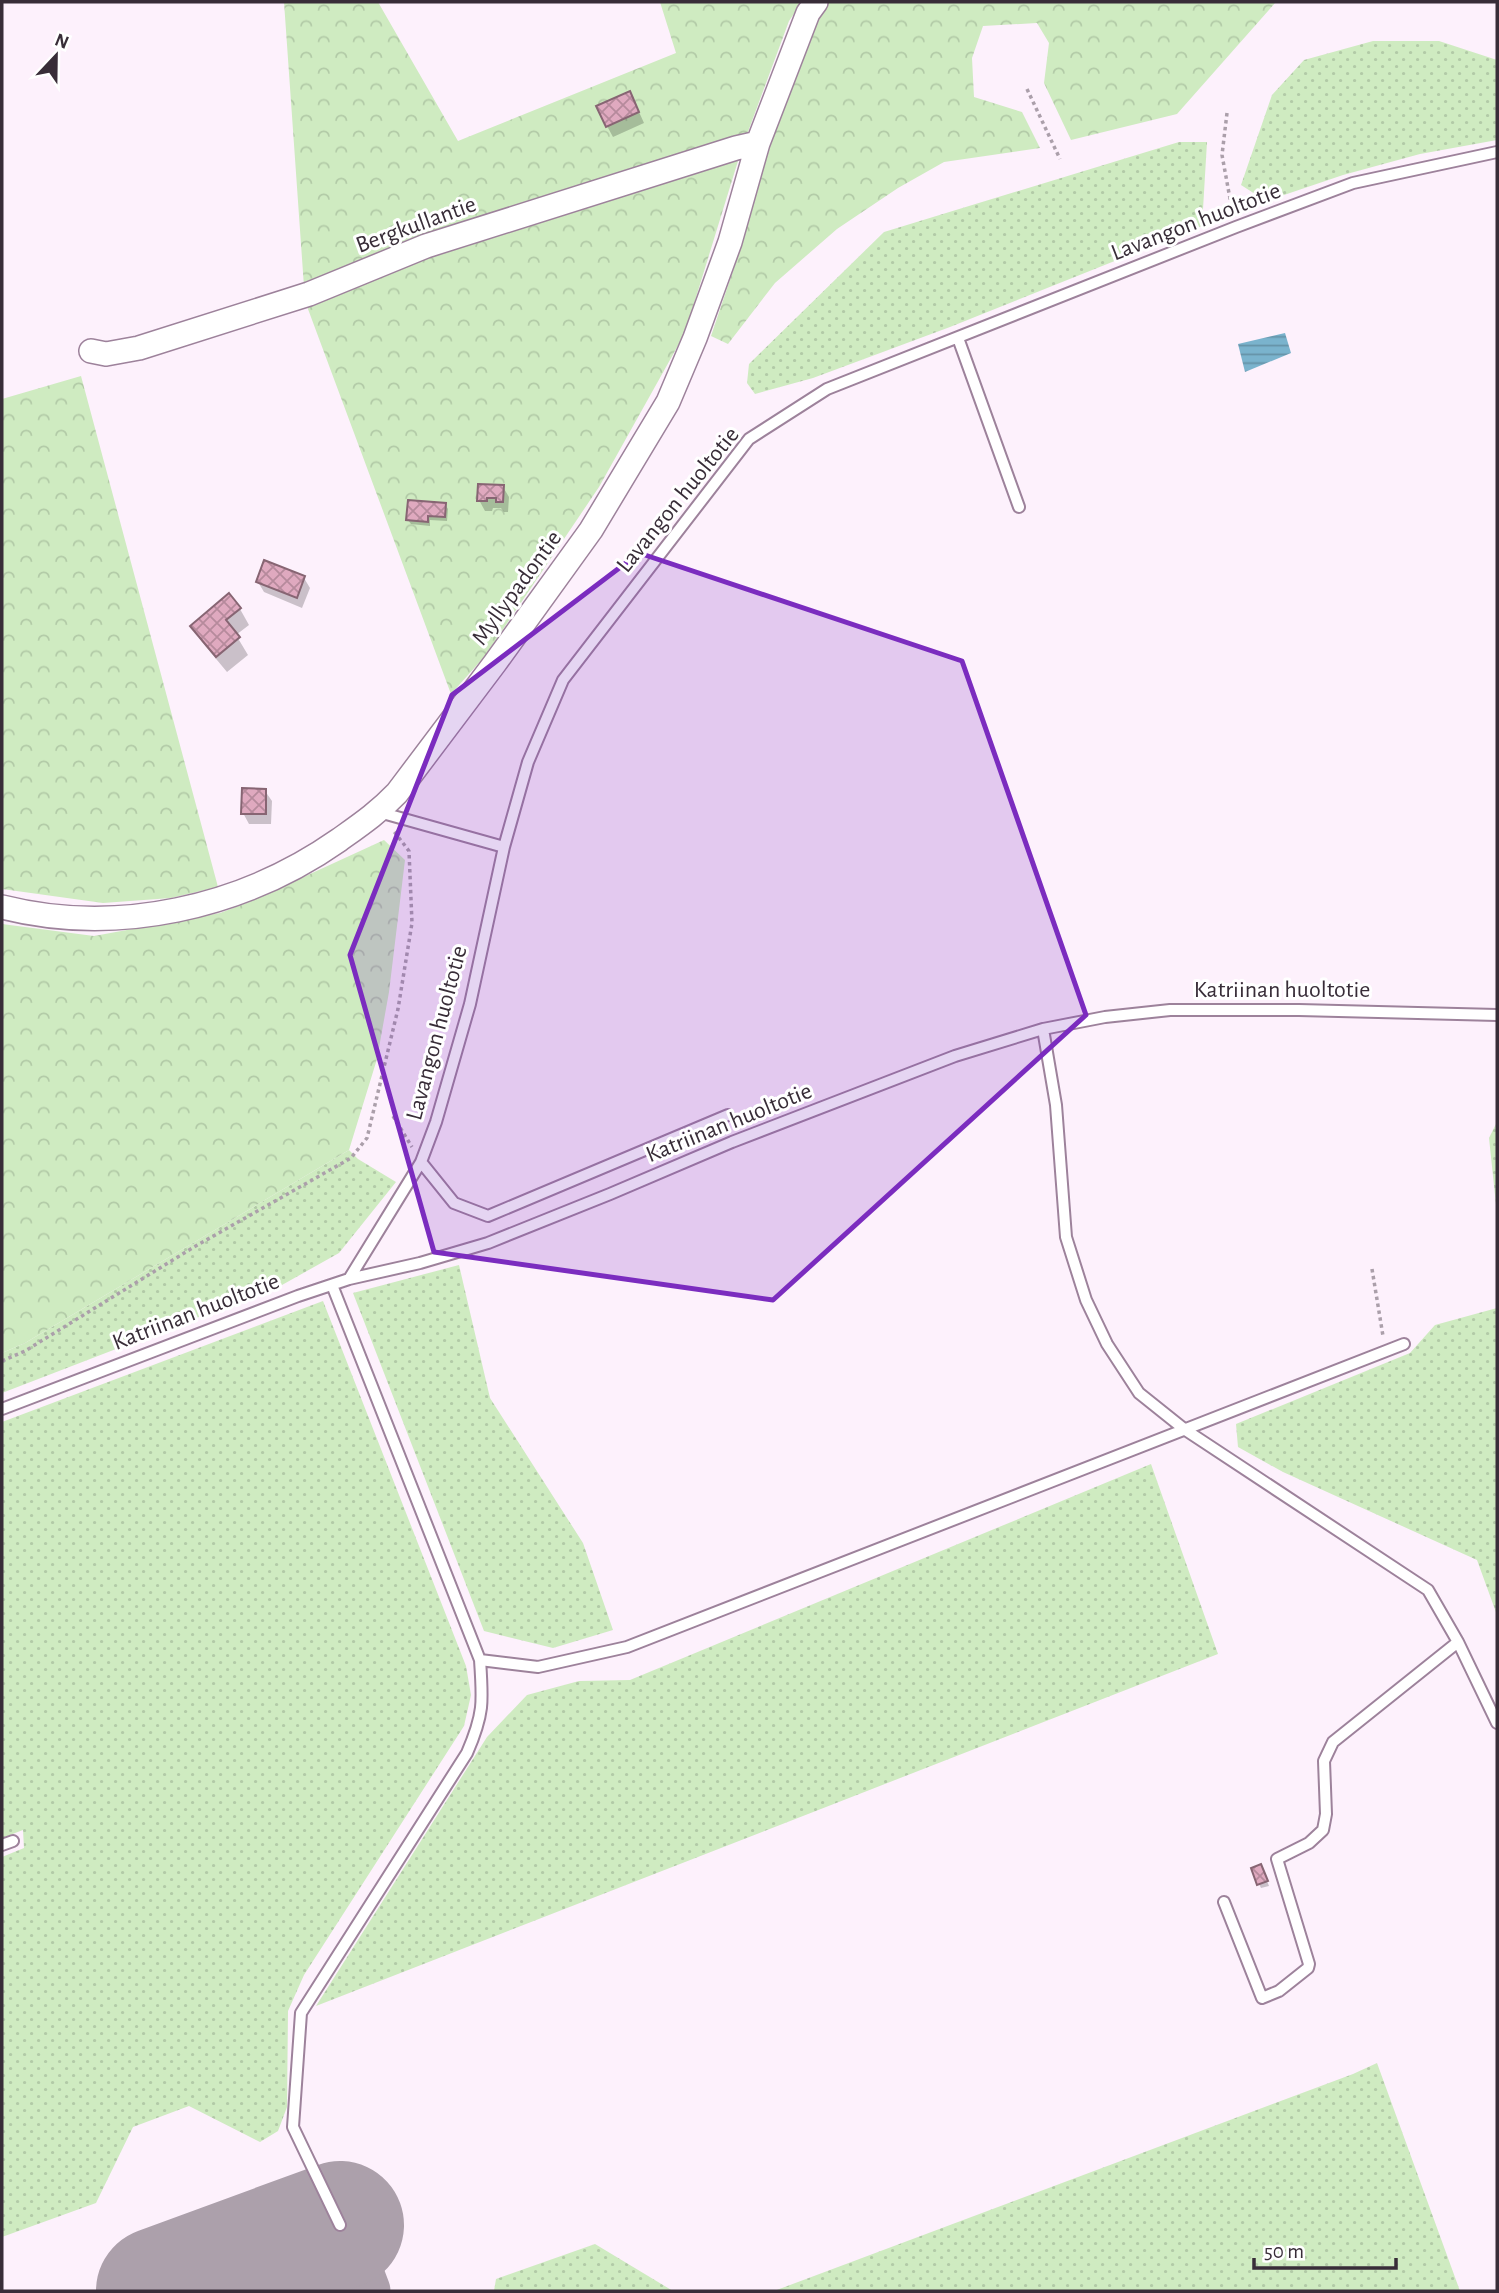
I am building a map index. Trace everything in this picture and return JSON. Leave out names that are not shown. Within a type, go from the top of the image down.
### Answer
[{"type":"street","name":"Myllypadontie","points":[[2,907],[36,915],[99,919],[164,913],[198,905],[231,895],[295,868],[379,812],[397,793],[591,530],[668,402],[730,242],[758,143],[808,13],[816,2]]},
{"type":"street","name":"Bergkullantie","points":[[91,351],[106,354],[139,348],[309,294],[426,246],[758,143]]},
{"type":"lane","name":"Lavangon huoltotie","points":[[349,1279],[421,1162],[436,1122],[470,1004],[504,847],[528,762],[563,680],[749,439],[827,389],[1236,227],[1353,183],[1497,152]]},
{"type":"lane","points":[[958,338],[1019,507]]},
{"type":"lane","points":[[379,812],[504,847]]},
{"type":"lane","name":"Katriinan huoltotie","points":[[2,1409],[332,1284],[488,1243],[732,1142],[955,1056],[1044,1028],[1105,1017],[1170,1010],[1497,1015]]},
{"type":"lane","points":[[1044,1028],[1056,1105],[1066,1237],[1086,1300],[1107,1344],[1139,1393],[1184,1429],[1428,1590],[1458,1642],[1497,1723]]},
{"type":"lane","points":[[421,1162],[453,1203],[488,1216],[728,1115]]},
{"type":"lane","points":[[332,1284],[480,1660],[483,1701],[478,1727],[467,1754],[301,2013],[293,2127],[340,2225]]},
{"type":"lane","points":[[480,1660],[538,1667],[627,1647],[1404,1344]]},
{"type":"lane","points":[[1224,1902],[1262,1998],[1279,1991],[1308,1968],[1276,1859],[1309,1843],[1323,1830],[1326,1814],[1324,1761],[1333,1742],[1458,1642]]},
{"type":"lane","points":[[2,1845],[13,1841]]},
{"type":"path","points":[[1027,89],[1060,159]]},
{"type":"path","points":[[1227,113],[1222,155],[1236,227]]},
{"type":"path","points":[[2,1361],[25,1351],[194,1247],[351,1158],[367,1138],[398,1009],[412,923],[409,851]]},
{"type":"path","points":[[393,1116],[421,1162]]},
{"type":"path","points":[[1372,1269],[1385,1351]]},
{"type":"highlighted area","points":[[639,553],[962,661],[1086,1015],[773,1300],[434,1252],[350,955],[452,695]]},
{"type":"green space","points":[[284,2],[378,2],[458,141],[676,53],[660,2],[802,2],[789,21],[742,148],[685,333],[599,487],[485,656],[451,694],[305,301]]},
{"type":"green space","points":[[827,2],[1280,2],[1275,3],[1177,114],[1071,140],[1044,83],[1049,43],[1037,23],[983,26],[972,58],[974,97],[1022,112],[1040,148],[944,162],[898,188],[837,229],[775,283],[728,344],[711,336],[737,259],[769,143],[815,20]]},
{"type":"green space","points":[[1373,41],[1439,41],[1497,60],[1497,140],[1420,154],[1343,175],[1266,201],[1241,185],[1272,95],[1304,60]]},
{"type":"green space","points":[[1179,142],[1207,142],[1202,226],[950,327],[813,378],[755,394],[747,383],[749,364],[884,232]]},
{"type":"green space","points":[[81,376],[218,887],[171,898],[103,903],[2,889],[2,399]]},
{"type":"green space","points":[[384,840],[405,860],[389,992],[377,1059],[349,1150],[25,1343],[2,1353],[2,924],[94,936],[220,913]]},
{"type":"green space","points":[[1497,1122],[1497,1214],[1489,1138]]},
{"type":"green space","points":[[349,1150],[358,1159],[396,1182],[339,1253],[282,1285],[2,1393],[2,1353],[25,1343]]},
{"type":"green space","points":[[459,1265],[490,1398],[583,1543],[613,1630],[553,1648],[484,1631],[353,1293]]},
{"type":"green space","points":[[323,1301],[466,1666],[471,1695],[464,1726],[304,1975],[288,2011],[287,2107],[278,2131],[260,2142],[189,2106],[133,2127],[96,2203],[2,2237],[2,1857],[24,1848],[23,1830],[2,1838],[2,1422]]},
{"type":"green space","points":[[1497,1308],[1497,1615],[1477,1560],[1283,1472],[1238,1447],[1236,1424],[1410,1353],[1435,1325]]},
{"type":"green space","points":[[1151,1464],[1218,1654],[316,2006],[487,1737],[527,1695],[579,1681],[630,1680]]},
{"type":"green space","points":[[1377,2063],[1460,2291],[774,2291],[1353,2074]]},
{"type":"green space","points":[[595,2244],[673,2291],[494,2291],[496,2279]]},
{"type":"water","points":[[1285,333],[1291,353],[1245,372],[1238,344]]},
{"type":"building","points":[[630,91],[639,112],[606,127],[596,106]]},
{"type":"building","points":[[478,484],[504,485],[503,502],[496,502],[496,498],[477,501]]},
{"type":"building","points":[[408,500],[446,503],[445,517],[428,516],[428,522],[406,520]]},
{"type":"building","points":[[264,560],[305,576],[297,598],[256,582]]},
{"type":"building","points":[[229,593],[241,608],[226,620],[240,637],[216,657],[190,626]]},
{"type":"building","points":[[242,788],[266,789],[266,814],[241,814]]},
{"type":"building","points":[[1261,1864],[1268,1881],[1257,1885],[1251,1868]]},
{"type":"taxiway","points":[[340,2225],[365,2291]]},
{"type":"taxiway","points":[[172,2291],[253,2285],[302,2291]]},
{"type":"runway","points":[[160,2291],[340,2225]]}]
